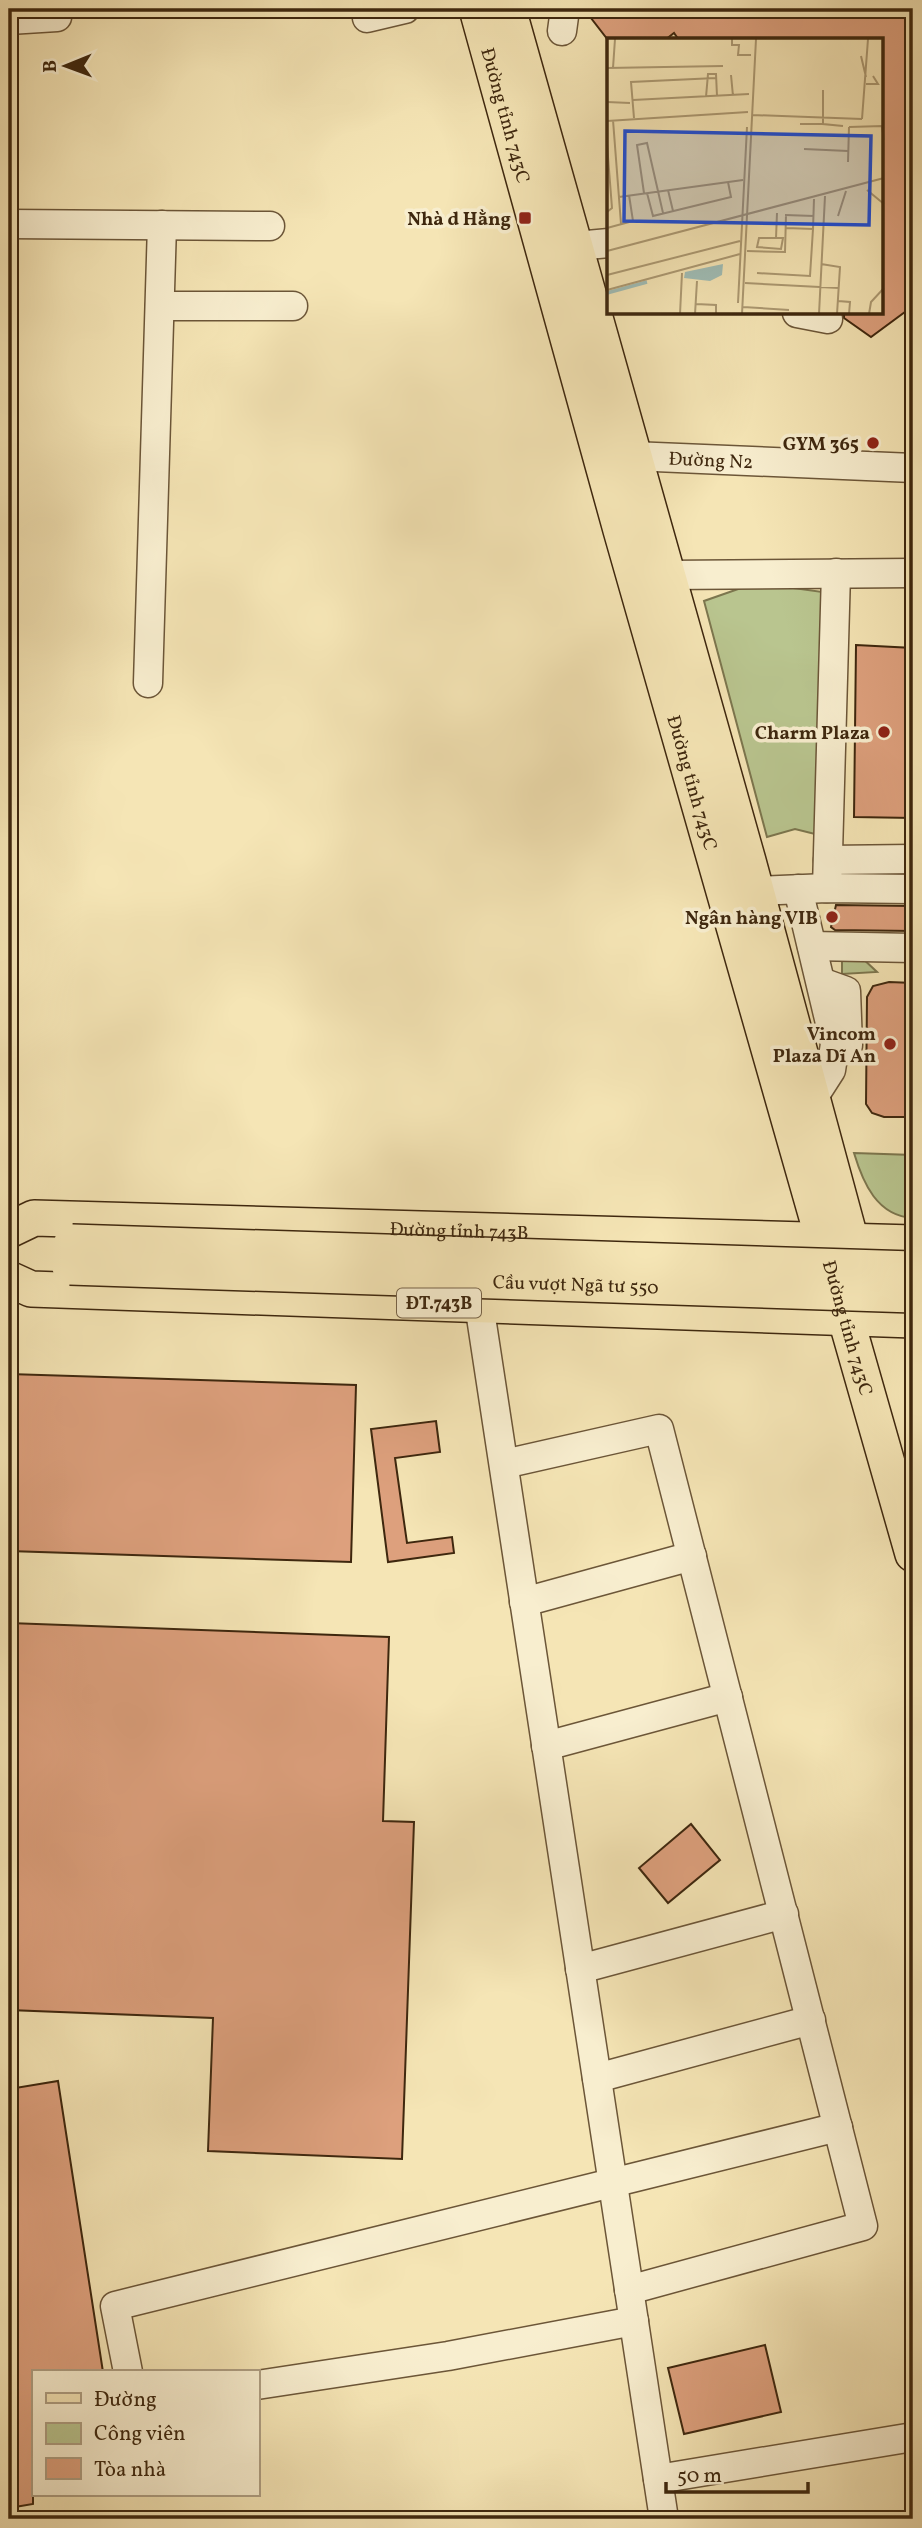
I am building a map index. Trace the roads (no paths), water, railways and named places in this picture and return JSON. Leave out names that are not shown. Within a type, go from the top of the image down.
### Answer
[{"type":"main road","name":"Đường tỉnh 743C","points":[[477,9],[618,460],[742,895],[839,1241],[913,1554]]},
{"type":"main road","name":"Đường tỉnh 743C","points":[[508,9],[592,244],[618,460],[667,575],[742,895],[822,1084],[839,1241]]},
{"type":"main road","name":"Đường tỉnh 743B","points":[[9,1230],[34,1218],[913,1243]]},
{"type":"main road","name":"Đường tỉnh 743B","points":[[9,1230],[71,1255]]},
{"type":"main road","name":"Cầu vượt Ngã tư 550","points":[[71,1255],[913,1269]]},
{"type":"main road","name":"Cầu vượt Ngã tư 550","points":[[71,1255],[913,1295]]},
{"type":"main road","name":"ĐT.743B","points":[[9,1277],[30,1267],[71,1255]]},
{"type":"main road","name":"ĐT.743B","points":[[9,1277],[31,1289],[913,1320]]},
{"type":"main road","name":"Đường tỉnh 743C","points":[[859,1319],[913,1465]]},
{"type":"street","points":[[367,18],[405,9]]},
{"type":"street","points":[[9,20],[57,16]]},
{"type":"street","points":[[9,224],[271,226]]},
{"type":"street","points":[[148,683],[162,225]]},
{"type":"street","points":[[160,306],[293,306]]},
{"type":"street","points":[[807,315],[828,319]]},
{"type":"street","name":"Đường N2","points":[[618,460],[913,468]]},
{"type":"street","points":[[667,575],[913,572]]},
{"type":"street","points":[[827,888],[836,573]]},
{"type":"street","points":[[828,860],[913,859]]},
{"type":"street","points":[[742,895],[799,888],[913,889]]},
{"type":"street","points":[[799,888],[812,946],[846,988],[835,1044],[822,1084]]},
{"type":"street","points":[[812,946],[913,948]]},
{"type":"street","points":[[479,1304],[664,2519]]},
{"type":"street","points":[[504,1464],[659,1429],[863,2226],[629,2290]]},
{"type":"street","points":[[524,1602],[692,1556]]},
{"type":"street","points":[[546,1746],[728,1697]]},
{"type":"street","points":[[580,1969],[784,1914]]},
{"type":"street","points":[[597,2078],[811,2020]]},
{"type":"street","points":[[128,2370],[115,2306],[838,2127]]},
{"type":"street","points":[[259,2385],[448,2356],[634,2321]]},
{"type":"street","points":[[658,2479],[913,2437]]},
{"type":"place","name":"Nhà d Hằng","points":[[525,218]]},
{"type":"place","name":"GYM 365","points":[[873,443]]},
{"type":"place","name":"Charm Plaza","points":[[884,732]]},
{"type":"place","name":"Ngân hàng VIB","points":[[832,917]]},
{"type":"place","name":"Vincom Plaza Dĩ An","points":[[890,1044]]}]
